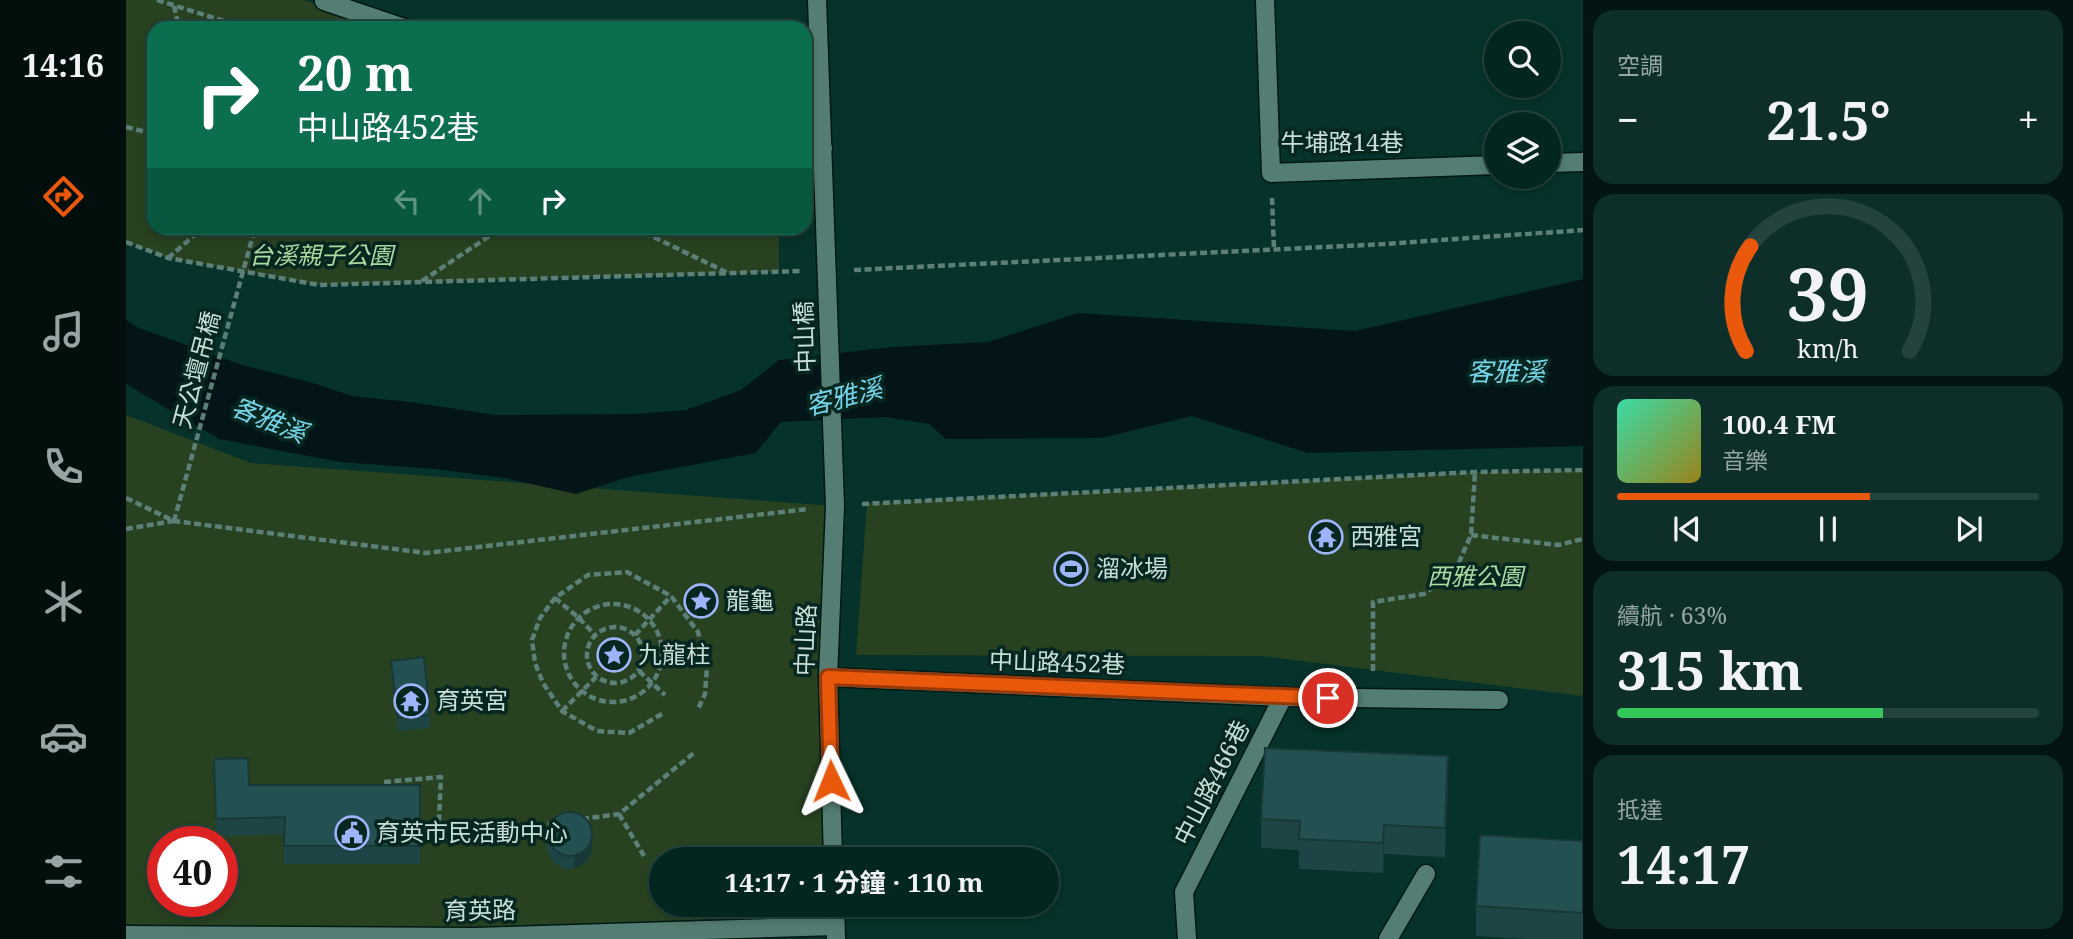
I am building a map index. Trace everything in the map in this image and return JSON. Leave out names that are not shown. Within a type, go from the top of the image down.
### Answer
[{"type":"street","points":[[814,146],[817,0]]},
{"type":"street","name":"牛埔路14巷","points":[[1265,0],[1271,173],[1484,165]]},
{"type":"street","points":[[324,1],[383,21]]},
{"type":"street","name":"中山橋","points":[[814,146],[825,209],[835,506]]},
{"type":"street","points":[[1561,163],[1583,162]]},
{"type":"street","name":"中山路","points":[[833,847],[828,677],[835,506]]},
{"type":"street","name":"中山路452巷","points":[[828,677],[1283,697]]},
{"type":"street","points":[[1283,697],[1499,700]]},
{"type":"street","name":"中山路466巷","points":[[1187,939],[1184,892],[1283,697]]},
{"type":"street","points":[[1388,939],[1426,874]]},
{"type":"street","name":"育英路","points":[[126,934],[474,938],[835,932]]},
{"type":"path","points":[[157,0],[223,21]]},
{"type":"path","points":[[174,6],[178,21]]},
{"type":"path","points":[[126,127],[147,132]]},
{"type":"path","points":[[1271,173],[1274,250]]},
{"type":"path","points":[[847,271],[1274,250],[1583,230]]},
{"type":"path","points":[[168,258],[195,235]]},
{"type":"path","name":"天公壇吊橋","points":[[174,521],[253,235]]},
{"type":"path","points":[[420,282],[491,235]]},
{"type":"path","points":[[650,235],[729,273]]},
{"type":"path","points":[[126,242],[168,258],[318,285],[814,270]]},
{"type":"path","points":[[126,528],[174,521],[426,553],[835,506],[1475,472],[1583,470]]},
{"type":"path","points":[[1373,698],[1373,602],[1424,594],[1456,569],[1471,535],[1475,472]]},
{"type":"path","points":[[126,498],[174,521]]},
{"type":"path","points":[[1471,535],[1558,545],[1583,539]]},
{"type":"path","points":[[662,714],[629,733],[597,731],[562,711],[543,683],[535,663],[532,640],[540,618],[555,598],[588,575],[627,572],[671,596],[698,632],[707,666],[705,694],[698,709]]},
{"type":"path","points":[[635,635],[671,596]]},
{"type":"path","points":[[555,598],[595,635]]},
{"type":"path","points":[[609,604],[631,608],[650,620],[659,633],[663,649],[662,666],[643,693],[628,701],[613,703],[596,700],[581,692],[569,674],[564,654],[566,639],[579,618],[594,608],[609,604]]},
{"type":"path","points":[[611,627],[629,630],[635,635],[644,652],[639,671],[632,679],[614,684],[596,677],[587,660],[587,651],[595,635],[611,627]]},
{"type":"path","points":[[639,671],[665,695]]},
{"type":"path","points":[[562,711],[596,677]]},
{"type":"path","points":[[580,819],[619,814],[695,752]]},
{"type":"path","points":[[384,782],[441,777],[438,840],[567,821]]},
{"type":"path","points":[[619,814],[644,856]]},
{"type":"green space","name":"台溪親子公園","points":[[126,0],[304,0],[366,21],[147,21],[147,235],[779,235],[779,272],[319,285],[168,258],[126,242]]},
{"type":"green space","points":[[126,415],[251,463],[835,506],[835,847],[649,847],[649,917],[835,917],[835,926],[126,930]]},
{"type":"green space","name":"西雅公園","points":[[1583,470],[1583,696],[1263,656],[856,655],[867,503],[1475,472]]},
{"type":"water","name":"客雅溪","points":[[1583,279],[1583,446],[1308,453],[1192,416],[1102,438],[946,439],[929,424],[886,417],[781,422],[756,453],[628,477],[576,494],[505,478],[435,469],[340,462],[219,439],[126,384],[126,320],[139,328],[242,365],[352,396],[496,415],[634,414],[686,410],[741,390],[779,360],[891,347],[988,342],[1078,313],[1355,331]]},
{"type":"building","name":"育英宮","points":[[424,657],[430,715],[398,718],[391,661]]},
{"type":"building","points":[[1265,748],[1448,756],[1445,828],[1384,825],[1383,843],[1299,839],[1300,821],[1261,819]]},
{"type":"building","points":[[248,758],[249,785],[420,785],[420,846],[284,846],[285,817],[216,819],[214,759]]},
{"type":"building","points":[[570,812],[585,819],[592,834],[585,849],[570,856],[555,849],[548,834],[555,819]]},
{"type":"building","points":[[1480,835],[1583,841],[1583,913],[1476,906]]},
{"type":"place","name":"西雅宮","points":[[1326,537]]},
{"type":"place","name":"溜冰場","points":[[1071,569]]},
{"type":"place","name":"龍龜","points":[[701,601]]},
{"type":"place","name":"九龍柱","points":[[614,655]]},
{"type":"place","name":"育英宮","points":[[411,701]]},
{"type":"place","name":"育英市民活動中心","points":[[352,833]]},
{"type":"route","points":[[831,781],[828,677],[1328,698]]}]
